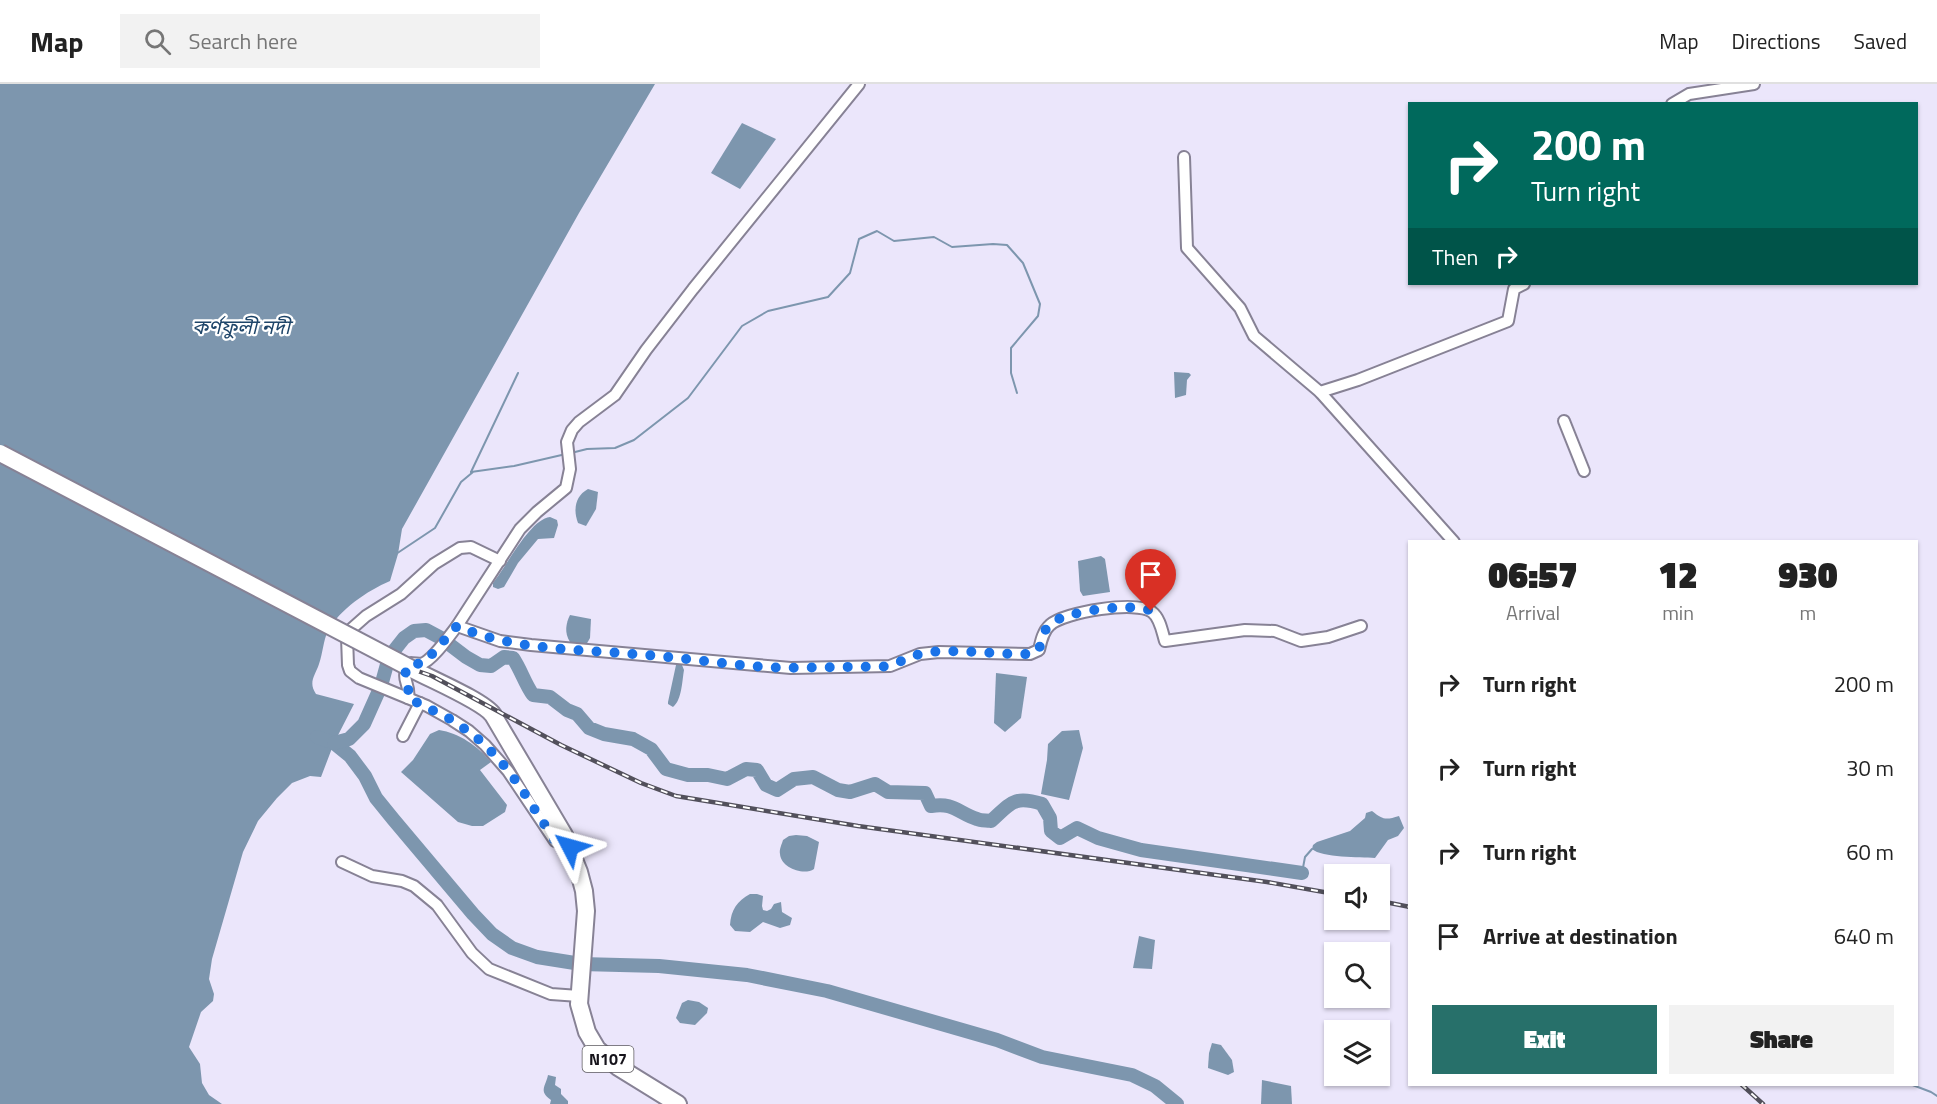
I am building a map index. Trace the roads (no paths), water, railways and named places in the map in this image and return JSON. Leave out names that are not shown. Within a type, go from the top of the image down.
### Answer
[{"type":"highway","name":"N107","points":[[0,453],[490,711],[570,847],[584,891],[586,911],[579,990],[584,1024],[597,1049],[611,1062],[678,1104]]},
{"type":"street","points":[[408,698],[409,691],[404,676],[407,668],[411,663],[425,662],[454,631],[527,521],[566,488],[570,469],[567,442],[572,430],[619,390],[646,350],[693,289],[859,84]]},
{"type":"street","points":[[1675,102],[1689,94],[1754,84]]},
{"type":"street","points":[[1184,157],[1187,248],[1240,308],[1254,336],[1320,392],[1452,540]]},
{"type":"street","points":[[1320,392],[1358,380],[1508,321],[1514,290],[1522,285]]},
{"type":"street","points":[[1564,421],[1584,471]]},
{"type":"street","points":[[500,561],[471,547],[460,548],[434,564],[401,594],[376,608],[350,631],[347,637],[348,665],[354,675],[452,720],[481,741],[519,785],[555,841],[570,847]]},
{"type":"street","points":[[454,631],[531,645],[790,668],[890,666],[920,654],[939,652],[1030,654],[1039,650],[1046,629],[1056,620],[1090,611],[1136,606],[1145,607],[1155,615],[1165,640],[1255,630],[1275,631],[1301,641],[1328,637],[1360,626]]},
{"type":"street","points":[[403,736],[420,704]]},
{"type":"street","points":[[342,862],[368,875],[402,881],[414,886],[437,906],[478,960],[489,969],[551,994],[579,990]]},
{"type":"water","name":"কর্ণফুলী নদী","points":[[0,84],[655,84],[579,213],[402,529],[390,581],[363,595],[347,608],[333,623],[326,635],[313,679],[314,690],[316,694],[354,704],[334,743],[321,777],[310,776],[292,783],[258,821],[243,852],[212,959],[209,979],[214,994],[213,1001],[201,1012],[189,1047],[200,1064],[202,1083],[209,1095],[222,1104],[0,1104]]},
{"type":"water","points":[[742,123],[776,139],[740,189],[711,173]]},
{"type":"water","points":[[1174,372],[1191,375],[1187,380],[1186,395],[1175,398]]},
{"type":"water","points":[[588,489],[598,492],[596,509],[586,526],[578,523],[576,508],[580,495]]},
{"type":"water","points":[[550,517],[557,520],[558,525],[554,538],[538,539],[518,563],[504,587],[498,589],[493,587],[493,583],[534,526]]},
{"type":"water","points":[[1101,556],[1105,559],[1110,592],[1083,596],[1080,591],[1078,561]]},
{"type":"water","points":[[570,615],[591,619],[590,638],[586,645],[570,642],[568,639],[566,628]]},
{"type":"water","points":[[676,665],[682,665],[684,670],[680,695],[673,707],[668,702]]},
{"type":"water","points":[[996,673],[1027,677],[1021,718],[1005,732],[994,723]]},
{"type":"water","points":[[439,730],[468,741],[491,762],[480,770],[507,805],[505,812],[483,826],[458,822],[401,772],[413,760],[430,734]]},
{"type":"water","points":[[1079,730],[1083,748],[1069,800],[1041,794],[1048,744],[1062,731]]},
{"type":"water","points":[[1372,811],[1385,818],[1399,816],[1404,828],[1398,836],[1388,840],[1375,858],[1332,856],[1312,849],[1317,842],[1350,831],[1365,818],[1366,813]]},
{"type":"water","points":[[796,835],[807,836],[819,842],[814,869],[810,871],[799,871],[789,867],[781,859],[780,850],[783,840]]},
{"type":"water","points":[[750,894],[763,896],[763,910],[767,911],[774,904],[781,902],[782,912],[792,918],[790,925],[780,928],[763,922],[750,932],[735,931],[730,925],[733,910]]},
{"type":"water","points":[[1139,936],[1155,940],[1152,969],[1133,968]]},
{"type":"water","points":[[688,1000],[699,1002],[708,1008],[707,1013],[695,1025],[680,1023],[676,1018],[682,1003]]},
{"type":"water","points":[[1212,1043],[1221,1045],[1232,1060],[1234,1072],[1228,1075],[1208,1068]]},
{"type":"water","points":[[548,1075],[556,1077],[555,1085],[561,1089],[561,1094],[568,1104],[550,1104],[551,1100],[544,1091]]},
{"type":"water","points":[[1262,1080],[1291,1086],[1292,1104],[1261,1104]]},
{"type":"waterway","points":[[571,453],[587,449],[615,448],[634,440],[688,398],[742,326],[768,311],[828,297],[850,273],[859,239],[877,231],[894,241],[934,237],[952,247],[1007,245],[1023,263],[1040,304],[1038,316],[1011,348],[1011,373],[1017,393]]},
{"type":"waterway","points":[[471,472],[518,373]]},
{"type":"waterway","points":[[396,554],[435,528],[461,482],[473,472],[471,472],[514,466],[566,454]]},
{"type":"waterway","points":[[334,743],[349,739],[364,724],[381,686],[389,657],[404,638],[414,631],[426,630],[480,665],[491,666],[504,657],[513,658],[533,695],[550,697],[567,710],[577,714],[589,728],[604,734],[633,739],[651,749],[666,769],[688,775],[708,775],[727,779],[746,769],[757,770],[766,785],[777,790],[794,779],[813,777],[838,790],[850,792],[875,784],[888,792],[925,793],[931,806],[951,807],[979,820],[991,821],[1014,802],[1033,801],[1042,804],[1050,818],[1051,831],[1060,838],[1077,828],[1098,838],[1141,850],[1302,873]]},
{"type":"waterway","points":[[317,737],[334,743],[350,756],[365,776],[376,798],[473,914],[492,934],[512,948],[537,957],[581,964],[659,966],[747,975],[827,991],[997,1040],[1042,1057],[1132,1075],[1155,1086],[1177,1104]]},
{"type":"waterway","points":[[1302,873],[1305,857],[1312,849]]},
{"type":"waterway","points":[[1915,1086],[1937,1096]]},
{"type":"railway","points":[[0,454],[412,669],[432,676],[561,745],[641,783],[676,796],[858,826],[1267,882],[1324,892]]},
{"type":"railway","points":[[1390,903],[1408,907]]},
{"type":"railway","points":[[1743,1086],[1763,1104]]}]
